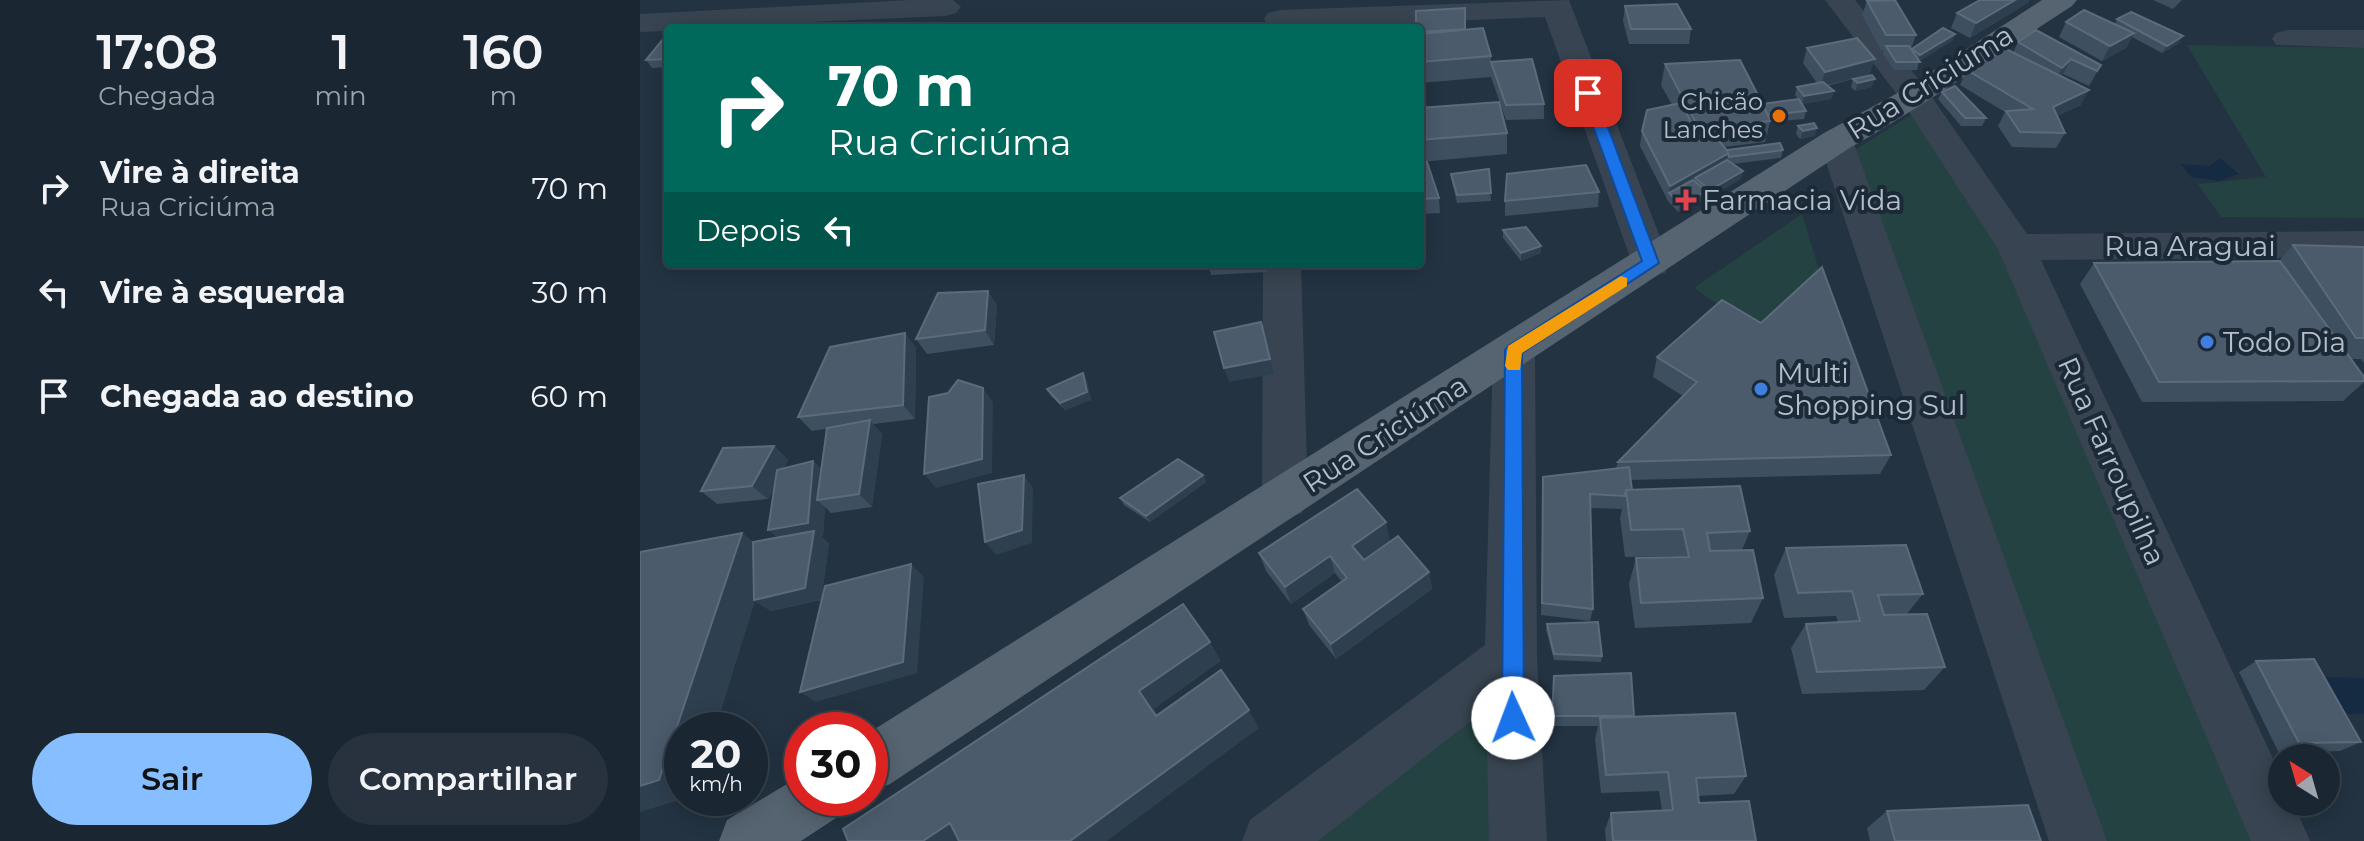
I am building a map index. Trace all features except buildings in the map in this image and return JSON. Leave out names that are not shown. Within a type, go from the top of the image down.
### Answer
[{"type":"main road","name":"Rua Criciúma","points":[[888,753],[1836,141],[1915,97],[1968,59],[2062,0]]},
{"type":"main road","points":[[748,841],[788,816]]},
{"type":"street","name":"Rua Farroupilha","points":[[1840,0],[1915,97],[2016,247],[2281,841]]},
{"type":"street","points":[[1280,16],[1556,4],[1651,263]]},
{"type":"street","points":[[640,23],[946,7]]},
{"type":"street","points":[[2287,39],[2364,39]]},
{"type":"street","points":[[1836,141],[2078,841]]},
{"type":"street","name":"Rua Araguai","points":[[2016,247],[2364,244]]},
{"type":"street","points":[[1282,268],[1285,499]]},
{"type":"street","points":[[1514,350],[1511,657],[1518,841]]},
{"type":"street","points":[[1271,841],[1511,657]]},
{"type":"green space","points":[[2187,45],[2364,48],[2364,218],[2221,217],[2198,184],[2266,177]]},
{"type":"green space","points":[[1911,115],[1994,232],[2282,841],[2070,841],[1842,158]]},
{"type":"green space","points":[[1802,214],[1822,280],[1756,330],[1694,288]]},
{"type":"green space","points":[[1517,653],[1521,841],[1272,841]]},
{"type":"water","points":[[2220,158],[2239,174],[2220,181],[2191,177],[2181,164],[2209,166]]},
{"type":"water","points":[[2317,677],[2364,678],[2364,714],[2337,714]]},
{"type":"slow traffic","points":[[1514,366],[1514,350],[1621,282]]},
{"type":"place","name":"Chicão Lanches","points":[[1779,116]]},
{"type":"place","name":"Farmacia Vida","points":[[1686,200]]},
{"type":"place","name":"Todo Dia","points":[[2207,342]]},
{"type":"place","name":"Multi Shopping Sul","points":[[1761,389]]},
{"type":"route","points":[[1513,718],[1514,350],[1651,263],[1588,93]]}]
